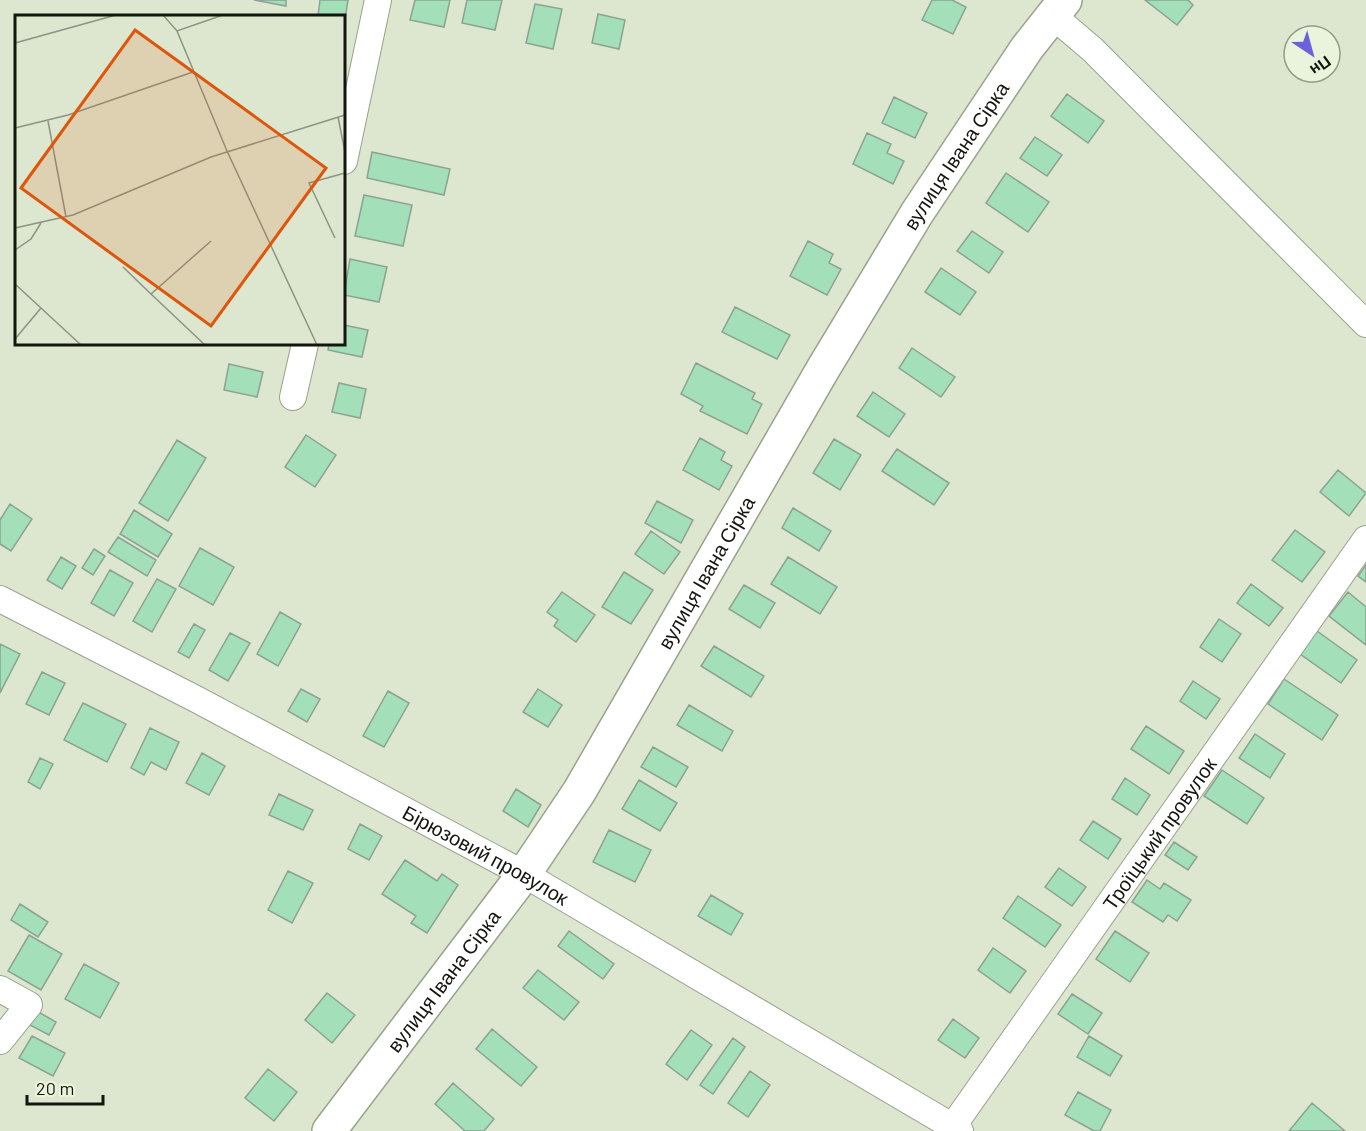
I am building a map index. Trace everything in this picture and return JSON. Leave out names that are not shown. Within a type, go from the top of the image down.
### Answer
[{"type":"street","points":[[345,156],[378,0]]},
{"type":"street","points":[[1058,8],[1093,50],[1366,324]]},
{"type":"street","name":"вулиця Івана Сірка","points":[[328,1131],[524,873],[579,792],[823,369],[917,213],[1058,8]]},
{"type":"street","points":[[293,398],[305,345]]},
{"type":"street","name":"Троїцький провулок","points":[[957,1129],[1366,538]]},
{"type":"street","name":"Бірюзовий провулок","points":[[0,599],[196,699],[524,873],[957,1129]]},
{"type":"street","points":[[0,989],[29,1005],[0,1041]]},
{"type":"building","points":[[254,0],[286,0],[286,6]]},
{"type":"building","points":[[320,0],[348,0],[345,20],[345,15],[318,15]]},
{"type":"building","points":[[415,0],[450,0],[444,27],[410,20]]},
{"type":"building","points":[[467,0],[502,0],[495,30],[462,23]]},
{"type":"building","points":[[932,0],[952,0],[966,7],[953,34],[922,20]]},
{"type":"building","points":[[1145,0],[1188,0],[1193,5],[1177,25]]},
{"type":"building","points":[[535,4],[562,9],[553,49],[526,43]]},
{"type":"building","points":[[598,14],[625,20],[619,49],[592,43]]},
{"type":"building","points":[[1067,94],[1104,121],[1088,143],[1051,116]]},
{"type":"building","points":[[894,97],[927,113],[915,138],[882,123]]},
{"type":"building","points":[[867,133],[891,144],[887,153],[904,161],[893,184],[853,164]]},
{"type":"building","points":[[1035,137],[1062,155],[1047,176],[1020,158]]},
{"type":"building","points":[[372,152],[450,169],[444,195],[367,178]]},
{"type":"building","points":[[1006,173],[1049,202],[1028,232],[986,203]]},
{"type":"building","points":[[364,195],[412,205],[403,246],[355,236]]},
{"type":"building","points":[[972,231],[1003,252],[989,273],[957,251]]},
{"type":"building","points":[[808,241],[833,254],[829,263],[841,269],[827,295],[790,276]]},
{"type":"building","points":[[350,259],[387,267],[379,302],[345,295]]},
{"type":"building","points":[[941,268],[976,292],[960,315],[925,292]]},
{"type":"building","points":[[735,307],[790,335],[777,359],[722,332]]},
{"type":"building","points":[[345,325],[368,330],[362,357],[328,350],[329,345],[345,345]]},
{"type":"building","points":[[912,348],[955,377],[941,397],[899,368]]},
{"type":"building","points":[[696,363],[755,393],[752,399],[762,404],[747,434],[700,411],[703,406],[681,394]]},
{"type":"building","points":[[229,364],[263,372],[257,397],[224,390]]},
{"type":"building","points":[[339,383],[366,389],[360,418],[332,412]]},
{"type":"building","points":[[873,392],[905,414],[889,437],[857,416]]},
{"type":"building","points":[[306,435],[336,455],[315,487],[285,467]]},
{"type":"building","points":[[700,438],[725,452],[721,460],[732,466],[719,490],[683,470]]},
{"type":"building","points":[[834,439],[861,455],[840,490],[813,473]]},
{"type":"building","points":[[177,440],[206,458],[168,521],[139,503]]},
{"type":"building","points":[[897,449],[949,483],[934,505],[882,471]]},
{"type":"building","points":[[1338,470],[1366,493],[1349,516],[1320,492]]},
{"type":"building","points":[[657,501],[693,520],[681,543],[645,523]]},
{"type":"building","points":[[10,504],[32,519],[11,551],[0,544],[0,520]]},
{"type":"building","points":[[793,508],[831,531],[819,551],[782,528]]},
{"type":"building","points":[[134,510],[172,534],[158,557],[120,534]]},
{"type":"building","points":[[1295,530],[1325,552],[1302,582],[1272,560]]},
{"type":"building","points":[[651,531],[680,552],[664,574],[635,554]]},
{"type":"building","points":[[118,537],[156,560],[147,576],[108,552]]},
{"type":"building","points":[[200,548],[234,567],[213,605],[179,586]]},
{"type":"building","points":[[94,549],[105,556],[93,575],[82,568]]},
{"type":"building","points":[[61,557],[76,566],[62,589],[47,580]]},
{"type":"building","points":[[788,557],[837,587],[820,614],[771,584]]},
{"type":"building","points":[[1366,565],[1366,582],[1358,576]]},
{"type":"building","points":[[110,570],[133,583],[114,616],[91,603]]},
{"type":"building","points":[[624,572],[653,590],[631,624],[602,607]]},
{"type":"building","points":[[157,579],[176,589],[152,632],[133,621]]},
{"type":"building","points":[[1251,584],[1283,608],[1269,626],[1237,603]]},
{"type":"building","points":[[744,585],[775,603],[760,628],[729,609]]},
{"type":"building","points":[[562,592],[595,615],[576,642],[554,626],[558,620],[547,612]]},
{"type":"building","points":[[1348,592],[1366,607],[1366,645],[1329,616]]},
{"type":"building","points":[[280,612],[301,624],[278,666],[257,654]]},
{"type":"building","points":[[1219,619],[1241,634],[1222,662],[1200,647]]},
{"type":"building","points":[[194,624],[205,630],[189,658],[178,652]]},
{"type":"building","points":[[1317,631],[1357,660],[1341,683],[1300,654]]},
{"type":"building","points":[[230,633],[250,643],[228,681],[209,670]]},
{"type":"building","points":[[0,644],[20,654],[0,693]]},
{"type":"building","points":[[714,646],[764,676],[751,697],[701,666]]},
{"type":"building","points":[[42,672],[65,683],[49,715],[26,704]]},
{"type":"building","points":[[1284,679],[1338,715],[1322,740],[1268,704]]},
{"type":"building","points":[[1193,681],[1220,699],[1206,719],[1180,701]]},
{"type":"building","points":[[301,689],[320,699],[307,722],[288,711]]},
{"type":"building","points":[[538,689],[562,705],[548,727],[523,712]]},
{"type":"building","points":[[388,691],[409,703],[384,747],[363,736]]},
{"type":"building","points":[[83,703],[126,724],[107,762],[64,740]]},
{"type":"building","points":[[689,705],[733,731],[722,751],[677,725]]},
{"type":"building","points":[[1146,726],[1184,751],[1169,774],[1131,749]]},
{"type":"building","points":[[150,728],[179,742],[166,770],[151,762],[144,775],[131,768]]},
{"type":"building","points":[[1255,734],[1285,754],[1270,778],[1239,758]]},
{"type":"building","points":[[653,747],[688,767],[676,787],[641,767]]},
{"type":"building","points":[[202,753],[225,766],[209,795],[186,783]]},
{"type":"building","points":[[40,758],[53,764],[40,789],[28,782]]},
{"type":"building","points":[[1222,770],[1264,798],[1247,824],[1204,796]]},
{"type":"building","points":[[1125,778],[1150,795],[1137,815],[1112,799]]},
{"type":"building","points":[[639,780],[677,803],[660,831],[622,809]]},
{"type":"building","points":[[516,789],[541,805],[528,827],[503,811]]},
{"type":"building","points":[[279,794],[313,810],[303,830],[269,815]]},
{"type":"building","points":[[1093,821],[1121,839],[1108,859],[1080,840]]},
{"type":"building","points":[[360,824],[382,836],[369,860],[348,849]]},
{"type":"building","points":[[609,830],[651,850],[635,882],[593,862]]},
{"type":"building","points":[[1174,842],[1197,857],[1188,870],[1165,855]]},
{"type":"building","points":[[405,860],[437,881],[442,874],[458,885],[427,933],[411,923],[416,916],[382,894]]},
{"type":"building","points":[[1059,868],[1086,887],[1072,906],[1045,887]]},
{"type":"building","points":[[288,871],[313,883],[292,923],[268,910]]},
{"type":"building","points":[[1147,880],[1160,889],[1164,883],[1191,900],[1177,921],[1168,915],[1163,922],[1132,902]]},
{"type":"building","points":[[711,895],[743,914],[731,935],[698,916]]},
{"type":"building","points":[[1018,896],[1061,925],[1045,947],[1003,918]]},
{"type":"building","points":[[20,904],[48,922],[38,937],[11,920]]},
{"type":"building","points":[[569,931],[614,964],[603,979],[558,946]]},
{"type":"building","points":[[1115,931],[1149,953],[1130,982],[1096,959]]},
{"type":"building","points":[[29,935],[62,954],[41,990],[8,971]]},
{"type":"building","points":[[993,948],[1026,971],[1010,993],[978,970]]},
{"type":"building","points":[[84,964],[119,983],[100,1018],[65,999]]},
{"type":"building","points":[[538,970],[579,1002],[564,1020],[523,988]]},
{"type":"building","points":[[327,993],[355,1015],[332,1043],[305,1020]]},
{"type":"building","points":[[1072,994],[1102,1013],[1088,1034],[1058,1014]]},
{"type":"building","points":[[35,1010],[56,1022],[49,1035],[28,1024]]},
{"type":"building","points":[[953,1019],[979,1038],[965,1058],[938,1040]]},
{"type":"building","points":[[492,1029],[537,1067],[521,1086],[476,1049]]},
{"type":"building","points":[[691,1030],[712,1045],[687,1080],[666,1064]]},
{"type":"building","points":[[32,1036],[65,1053],[53,1076],[19,1058]]},
{"type":"building","points":[[1089,1036],[1122,1056],[1110,1076],[1077,1057]]},
{"type":"building","points":[[733,1038],[745,1047],[713,1094],[700,1085]]},
{"type":"building","points":[[268,1069],[297,1092],[274,1121],[245,1098]]},
{"type":"building","points":[[750,1071],[770,1085],[748,1117],[728,1103]]},
{"type":"building","points":[[453,1083],[494,1119],[484,1131],[465,1131],[435,1104]]},
{"type":"building","points":[[1078,1092],[1111,1110],[1100,1131],[1094,1131],[1065,1115]]},
{"type":"building","points":[[1312,1103],[1345,1131],[1289,1131]]}]
